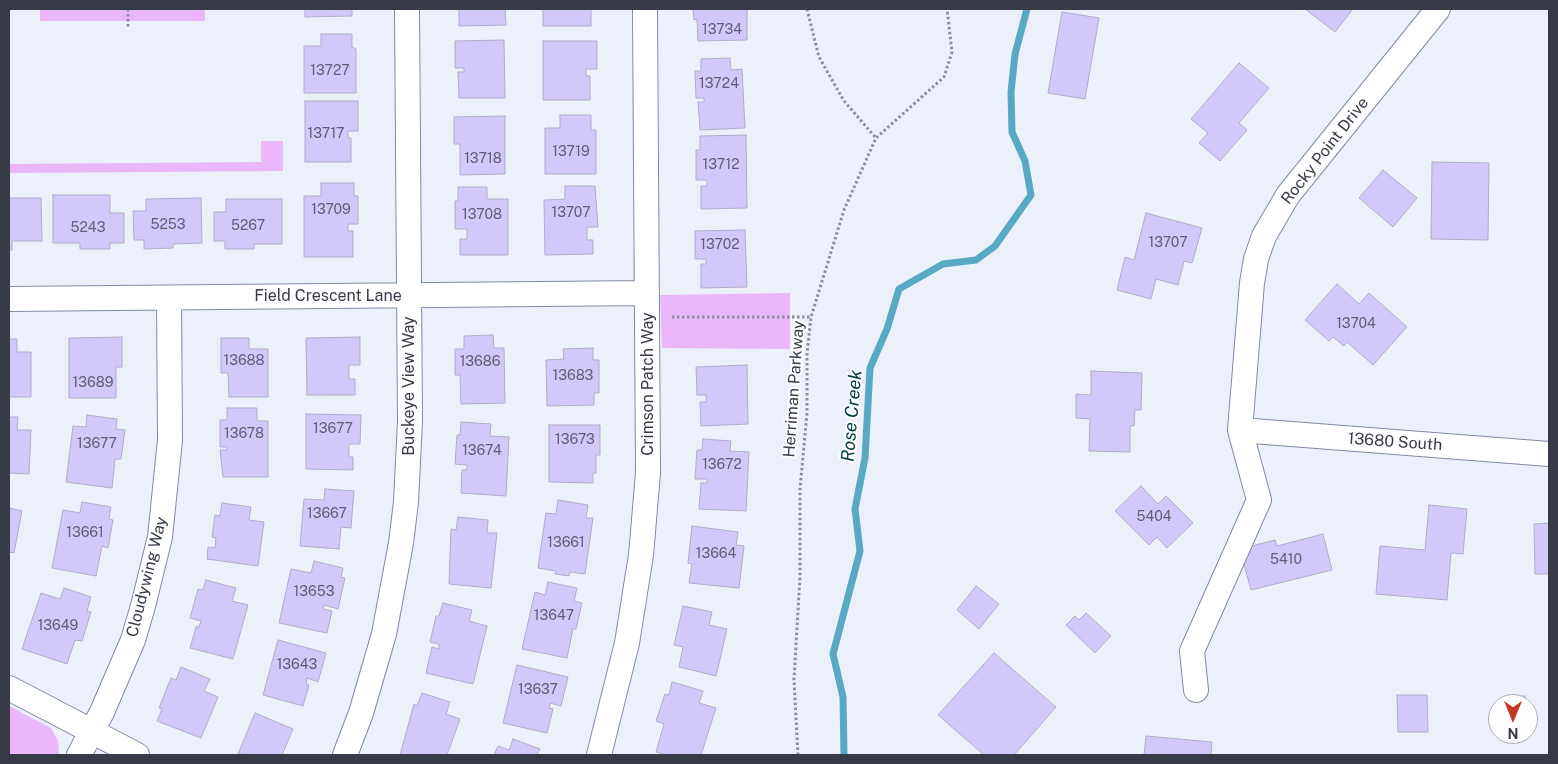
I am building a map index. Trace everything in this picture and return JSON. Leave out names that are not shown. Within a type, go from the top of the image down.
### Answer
[{"type":"street","name":"Buckeye View Way","points":[[345,755],[361,714],[384,634],[401,543],[409,461],[407,9]]},
{"type":"street","name":"Crimson Patch Way","points":[[599,755],[627,643],[641,555],[648,465],[645,9]]},
{"type":"street","name":"Rocky Point Drive","points":[[1196,690],[1192,650],[1259,500],[1240,430],[1252,283],[1256,259],[1264,236],[1288,195],[1438,9]]},
{"type":"street","name":"Field Crescent Lane","points":[[9,299],[648,294]]},
{"type":"street","name":"Cloudywing Way","points":[[79,755],[92,732],[133,640],[144,606],[160,536],[170,440],[169,298]]},
{"type":"street","name":"13680 South","points":[[1240,430],[1549,454]]},
{"type":"street","points":[[9,688],[137,755]]},
{"type":"path","points":[[128,9],[128,27]]},
{"type":"path","points":[[807,9],[818,57],[844,101],[876,138]]},
{"type":"path","name":"Herriman Parkway","points":[[798,755],[794,680],[800,576],[800,489],[806,413],[807,354],[811,317],[844,210],[876,138],[944,77],[952,52],[947,9]]},
{"type":"path","points":[[672,317],[811,317]]},
{"type":"shaded area","points":[[40,9],[205,9],[205,21],[40,21]]},
{"type":"shaded area","points":[[261,141],[283,141],[283,171],[9,173],[9,164],[261,162]]},
{"type":"shaded area","points":[[790,293],[790,349],[662,348],[660,295]]},
{"type":"shaded area","points":[[9,706],[51,728],[58,741],[59,755],[9,755]]},
{"type":"building","points":[[305,9],[352,9],[352,16],[305,17]]},
{"type":"building","points":[[459,9],[505,9],[506,25],[459,26]]},
{"type":"building","points":[[543,9],[591,9],[591,26],[543,26]]},
{"type":"building","points":[[693,9],[747,9],[747,40],[698,41],[697,19],[694,20]]},
{"type":"building","points":[[1305,9],[1353,9],[1335,32]]},
{"type":"building","points":[[1062,12],[1099,18],[1085,99],[1048,93]]},
{"type":"building","points":[[321,34],[352,34],[352,47],[356,49],[356,93],[304,93],[304,46],[321,46]]},
{"type":"building","points":[[504,40],[505,98],[459,98],[458,72],[464,72],[464,68],[455,68],[455,41]]},
{"type":"building","points":[[543,41],[597,41],[597,69],[586,69],[586,76],[590,76],[590,100],[543,100]]},
{"type":"building","points":[[730,58],[731,70],[742,69],[745,128],[700,130],[698,102],[704,102],[704,98],[696,98],[695,71],[701,71],[701,59]]},
{"type":"building","points":[[1239,63],[1269,88],[1239,123],[1247,130],[1220,161],[1199,143],[1208,133],[1191,119]]},
{"type":"building","points":[[305,101],[358,101],[358,131],[348,131],[348,138],[351,138],[351,162],[305,162]]},
{"type":"building","points":[[560,115],[591,115],[591,130],[596,130],[596,174],[545,174],[545,128],[560,128]]},
{"type":"building","points":[[505,116],[505,174],[460,175],[460,144],[454,144],[454,117]]},
{"type":"building","points":[[746,135],[747,208],[701,209],[701,186],[707,186],[707,180],[696,180],[696,150],[700,150],[700,136]]},
{"type":"building","points":[[1432,162],[1489,163],[1488,240],[1431,239]]},
{"type":"building","points":[[1383,170],[1417,198],[1393,227],[1359,198]]},
{"type":"building","points":[[321,183],[354,183],[354,196],[358,196],[358,224],[348,224],[348,231],[353,231],[353,257],[304,257],[304,196],[321,196]]},
{"type":"building","points":[[565,186],[595,186],[598,227],[587,227],[587,240],[593,240],[593,254],[545,255],[544,200],[565,199]]},
{"type":"building","points":[[458,187],[487,187],[487,199],[508,199],[508,255],[460,255],[460,239],[467,239],[467,229],[455,229],[455,201],[458,201]]},
{"type":"building","points":[[53,195],[110,195],[110,213],[124,213],[124,243],[110,243],[110,249],[80,249],[80,243],[53,243]]},
{"type":"building","points":[[9,198],[41,198],[42,241],[12,241],[12,250],[9,250]]},
{"type":"building","points":[[201,198],[202,243],[173,244],[173,248],[144,249],[144,240],[134,240],[133,211],[146,211],[146,199]]},
{"type":"building","points":[[226,199],[282,199],[282,244],[254,244],[254,249],[225,249],[225,241],[214,241],[214,212],[226,212]]},
{"type":"building","points":[[1146,213],[1202,228],[1192,263],[1184,261],[1178,285],[1156,279],[1151,299],[1117,290],[1125,257],[1134,260]]},
{"type":"building","points":[[745,230],[747,287],[701,288],[701,264],[706,264],[706,259],[695,259],[695,231]]},
{"type":"building","points":[[1337,284],[1359,304],[1369,293],[1407,327],[1373,365],[1347,342],[1344,346],[1333,337],[1329,341],[1305,320]]},
{"type":"building","points":[[493,335],[494,348],[504,348],[505,403],[461,404],[460,375],[455,375],[455,349],[464,349],[464,336]]},
{"type":"building","points":[[122,337],[122,367],[116,367],[116,398],[69,398],[69,338]]},
{"type":"building","points":[[360,337],[360,365],[349,365],[349,379],[355,379],[355,395],[307,395],[306,338]]},
{"type":"building","points":[[221,338],[249,338],[249,349],[268,349],[268,397],[229,397],[228,373],[221,373]]},
{"type":"building","points":[[9,339],[17,339],[17,352],[31,352],[31,397],[9,397]]},
{"type":"building","points":[[593,348],[593,360],[599,360],[599,393],[594,393],[594,405],[547,406],[546,360],[564,359],[563,349]]},
{"type":"building","points":[[747,365],[748,424],[701,426],[700,402],[706,402],[706,395],[697,395],[696,367]]},
{"type":"building","points":[[1091,371],[1142,373],[1141,410],[1135,410],[1134,426],[1130,426],[1130,452],[1089,451],[1090,419],[1076,418],[1076,394],[1091,395]]},
{"type":"building","points":[[227,408],[257,408],[257,421],[268,421],[268,477],[223,477],[220,450],[227,450],[227,447],[220,447],[220,420],[227,420]]},
{"type":"building","points":[[306,414],[361,415],[360,444],[349,444],[349,457],[353,457],[353,470],[306,469]]},
{"type":"building","points":[[87,415],[117,419],[116,429],[125,430],[121,459],[115,459],[112,488],[66,482],[73,426],[86,427]]},
{"type":"building","points":[[9,417],[18,417],[17,430],[31,430],[29,474],[9,473]]},
{"type":"building","points":[[461,422],[491,424],[490,436],[509,437],[506,496],[461,493],[462,470],[467,470],[467,465],[455,464],[457,435],[460,435]]},
{"type":"building","points":[[549,425],[600,425],[600,455],[596,455],[596,473],[593,473],[593,483],[549,482]]},
{"type":"building","points":[[703,439],[731,441],[730,451],[749,452],[746,511],[699,509],[701,483],[707,483],[707,479],[695,479],[697,450],[702,450]]},
{"type":"building","points":[[1141,486],[1158,504],[1166,496],[1193,523],[1167,548],[1157,537],[1149,545],[1115,511]]},
{"type":"building","points":[[325,489],[354,491],[351,528],[341,527],[339,549],[300,546],[304,499],[324,500]]},
{"type":"building","points":[[558,500],[588,505],[586,518],[593,518],[585,574],[570,572],[569,576],[555,574],[556,571],[538,568],[546,513],[556,514]]},
{"type":"building","points":[[82,502],[111,507],[109,519],[113,520],[108,548],[102,546],[96,576],[52,568],[63,510],[80,513]]},
{"type":"building","points":[[222,503],[251,507],[249,520],[264,522],[258,566],[207,559],[208,547],[215,548],[216,538],[212,537],[215,515],[220,516]]},
{"type":"building","points":[[1429,505],[1467,509],[1463,554],[1451,553],[1447,600],[1376,594],[1380,546],[1425,550]]},
{"type":"building","points":[[9,508],[22,511],[14,553],[9,552]]},
{"type":"building","points":[[458,517],[488,520],[487,533],[497,533],[491,588],[449,584],[451,529],[456,530]]},
{"type":"building","points":[[1549,523],[1549,574],[1535,574],[1534,524]]},
{"type":"building","points":[[692,526],[738,532],[736,545],[744,546],[739,588],[689,583],[692,564],[688,563]]},
{"type":"building","points":[[1323,534],[1332,570],[1251,590],[1240,549],[1275,540],[1277,546]]},
{"type":"building","points":[[314,561],[343,568],[341,577],[345,578],[338,609],[324,605],[323,609],[332,611],[327,633],[279,623],[291,569],[311,573]]},
{"type":"building","points":[[206,580],[236,588],[232,601],[248,605],[233,659],[190,648],[196,627],[199,627],[201,621],[190,618],[198,589],[203,590]]},
{"type":"building","points":[[548,582],[577,588],[574,601],[582,603],[576,629],[573,629],[567,658],[522,649],[535,592],[545,595]]},
{"type":"building","points":[[976,586],[999,604],[979,629],[957,610]]},
{"type":"building","points":[[64,588],[91,597],[87,611],[91,612],[82,641],[75,640],[67,664],[22,649],[41,593],[60,599]]},
{"type":"building","points":[[443,603],[472,610],[469,621],[487,626],[473,684],[426,673],[432,647],[439,649],[439,644],[430,642],[436,616],[439,616]]},
{"type":"building","points":[[683,606],[712,612],[709,625],[727,629],[716,676],[679,667],[683,647],[674,645]]},
{"type":"building","points":[[1086,613],[1111,636],[1095,653],[1066,625],[1075,616],[1079,620]]},
{"type":"building","points":[[278,640],[326,653],[318,682],[307,678],[306,684],[309,685],[303,706],[263,695]]},
{"type":"building","points":[[994,653],[1056,707],[1014,755],[984,755],[938,715]]},
{"type":"building","points":[[517,665],[568,677],[561,706],[550,703],[549,708],[553,709],[547,733],[503,723]]},
{"type":"building","points":[[181,667],[210,679],[204,691],[218,697],[201,738],[157,721],[162,709],[159,708],[171,678],[176,680]]},
{"type":"building","points":[[672,682],[703,691],[699,703],[716,708],[701,755],[668,755],[656,752],[664,724],[656,721],[665,694],[669,695]]},
{"type":"building","points":[[422,693],[450,702],[446,714],[460,719],[447,755],[400,755],[414,704],[417,706]]},
{"type":"building","points":[[1397,695],[1427,695],[1428,732],[1398,732]]},
{"type":"building","points":[[255,713],[293,729],[282,755],[238,754]]},
{"type":"building","points":[[1146,736],[1212,742],[1211,755],[1144,755]]},
{"type":"building","points":[[513,739],[540,749],[537,755],[494,755],[498,746],[509,750]]},
{"type":"waterway","name":"Rose Creek","points":[[844,755],[843,697],[833,654],[860,551],[855,509],[865,458],[870,368],[887,329],[899,289],[943,264],[976,260],[995,246],[1031,195],[1025,161],[1012,132],[1011,92],[1015,54],[1027,9]]}]
